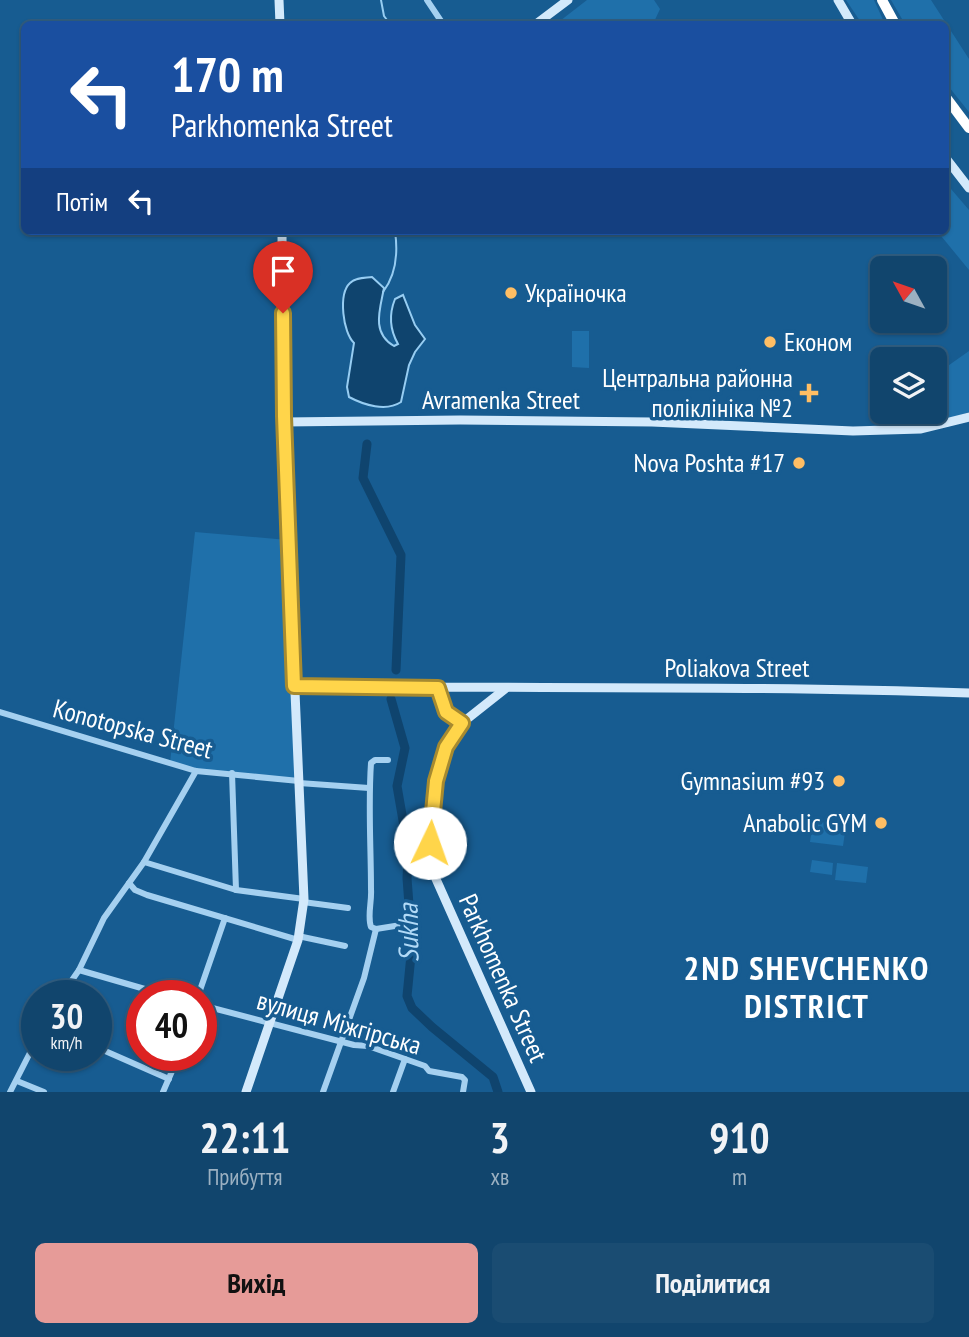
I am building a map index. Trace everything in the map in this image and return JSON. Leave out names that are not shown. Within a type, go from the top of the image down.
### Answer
[{"type":"highway","points":[[882,0],[893,21]]},
{"type":"highway","points":[[949,101],[969,128]]},
{"type":"main road","points":[[279,0],[280,21]]},
{"type":"main road","points":[[540,21],[568,0]]},
{"type":"main road","points":[[838,0],[850,21]]},
{"type":"main road","points":[[949,163],[969,188]]},
{"type":"main road","points":[[246,1092],[298,938],[303,900],[284,422],[282,235]]},
{"type":"main road","name":"Avramenka Street","points":[[284,422],[652,422],[853,431],[921,429],[969,417]]},
{"type":"main road","name":"Poliakova Street","points":[[294,686],[969,693]]},
{"type":"main road","points":[[438,688],[446,712],[462,723],[505,689]]},
{"type":"main road","name":"Parkhomenka Street","points":[[462,723],[446,747],[436,781],[430,843],[436,879],[531,1092]]},
{"type":"street","points":[[427,0],[441,21]]},
{"type":"street","name":"Konotopska Street","points":[[0,712],[196,771],[369,788]]},
{"type":"street","points":[[388,760],[375,760],[371,763],[370,922],[376,929],[401,925]]},
{"type":"street","points":[[72,980],[104,918],[144,862],[196,771]]},
{"type":"street","points":[[232,773],[236,890]]},
{"type":"street","points":[[144,862],[236,890],[348,908]]},
{"type":"street","points":[[129,883],[135,890],[225,918],[298,938],[345,946]]},
{"type":"street","points":[[204,980],[225,918]]},
{"type":"street","points":[[323,1092],[364,978],[376,929]]},
{"type":"street","points":[[79,970],[126,984]]},
{"type":"street","name":"вулиця Міжгірська","points":[[217,1009],[341,1042],[368,1046],[425,1066],[429,1071],[462,1077],[465,1080],[463,1092]]},
{"type":"street","points":[[112,1054],[169,1079]]},
{"type":"street","points":[[393,1092],[405,1059]]},
{"type":"street","points":[[10,1092],[21,1071]]},
{"type":"street","points":[[163,1092],[172,1071]]},
{"type":"street","points":[[16,1082],[44,1092]]},
{"type":"shaded area","points":[[587,0],[654,0],[660,9],[654,21],[560,21]]},
{"type":"shaded area","points":[[846,0],[874,0],[884,21],[860,21]]},
{"type":"shaded area","points":[[891,0],[931,0],[945,21],[903,21]]},
{"type":"shaded area","points":[[949,28],[969,59],[969,112],[949,87]]},
{"type":"shaded area","points":[[949,187],[969,210],[969,270],[940,235],[949,235]]},
{"type":"shaded area","points":[[372,277],[384,288],[379,320],[382,334],[387,341],[394,346],[398,344],[393,333],[391,316],[395,299],[403,295],[415,325],[425,339],[409,365],[401,402],[389,407],[368,405],[355,400],[349,397],[347,387],[354,343],[345,323],[344,296],[352,281]]},
{"type":"shaded area","points":[[572,331],[589,331],[589,368],[572,367]]},
{"type":"shaded area","points":[[969,351],[969,412],[947,418],[947,367]]},
{"type":"shaded area","points":[[195,532],[288,540],[299,783],[196,771],[170,763]]},
{"type":"shaded area","points":[[813,821],[846,825],[843,846],[810,842]]},
{"type":"shaded area","points":[[812,860],[833,863],[832,875],[810,872]]},
{"type":"shaded area","points":[[837,863],[868,867],[866,883],[835,880]]},
{"type":"shaded area","points":[[857,964],[875,967],[874,979],[856,977]]},
{"type":"waterway","points":[[381,0],[388,21]]},
{"type":"waterway","points":[[383,292],[395,263],[395,235]]},
{"type":"waterway","name":"Sukha","points":[[367,444],[363,478],[401,555],[396,670]]},
{"type":"waterway","name":"Sukha","points":[[391,699],[405,748],[397,786],[405,832],[414,849],[413,856],[408,861],[407,878],[412,945],[407,996],[412,1008],[432,1027],[493,1077],[498,1092]]},
{"type":"place","name":"Україночка","points":[[511,293]]},
{"type":"place","name":"Економ","points":[[770,342]]},
{"type":"place","name":"Центральна районна поліклініка №2","points":[[809,393]]},
{"type":"place","name":"Nova Poshta #17","points":[[799,463]]},
{"type":"place","name":"Gymnasium #93","points":[[839,781]]},
{"type":"place","name":"Anabolic GYM","points":[[881,823]]},
{"type":"district","name":"2ND SHEVCHENKO DISTRICT","points":[[807,987]]},
{"type":"route","points":[[283,313],[294,686],[438,688],[446,712],[462,723],[446,747],[436,781],[430,843]]}]
